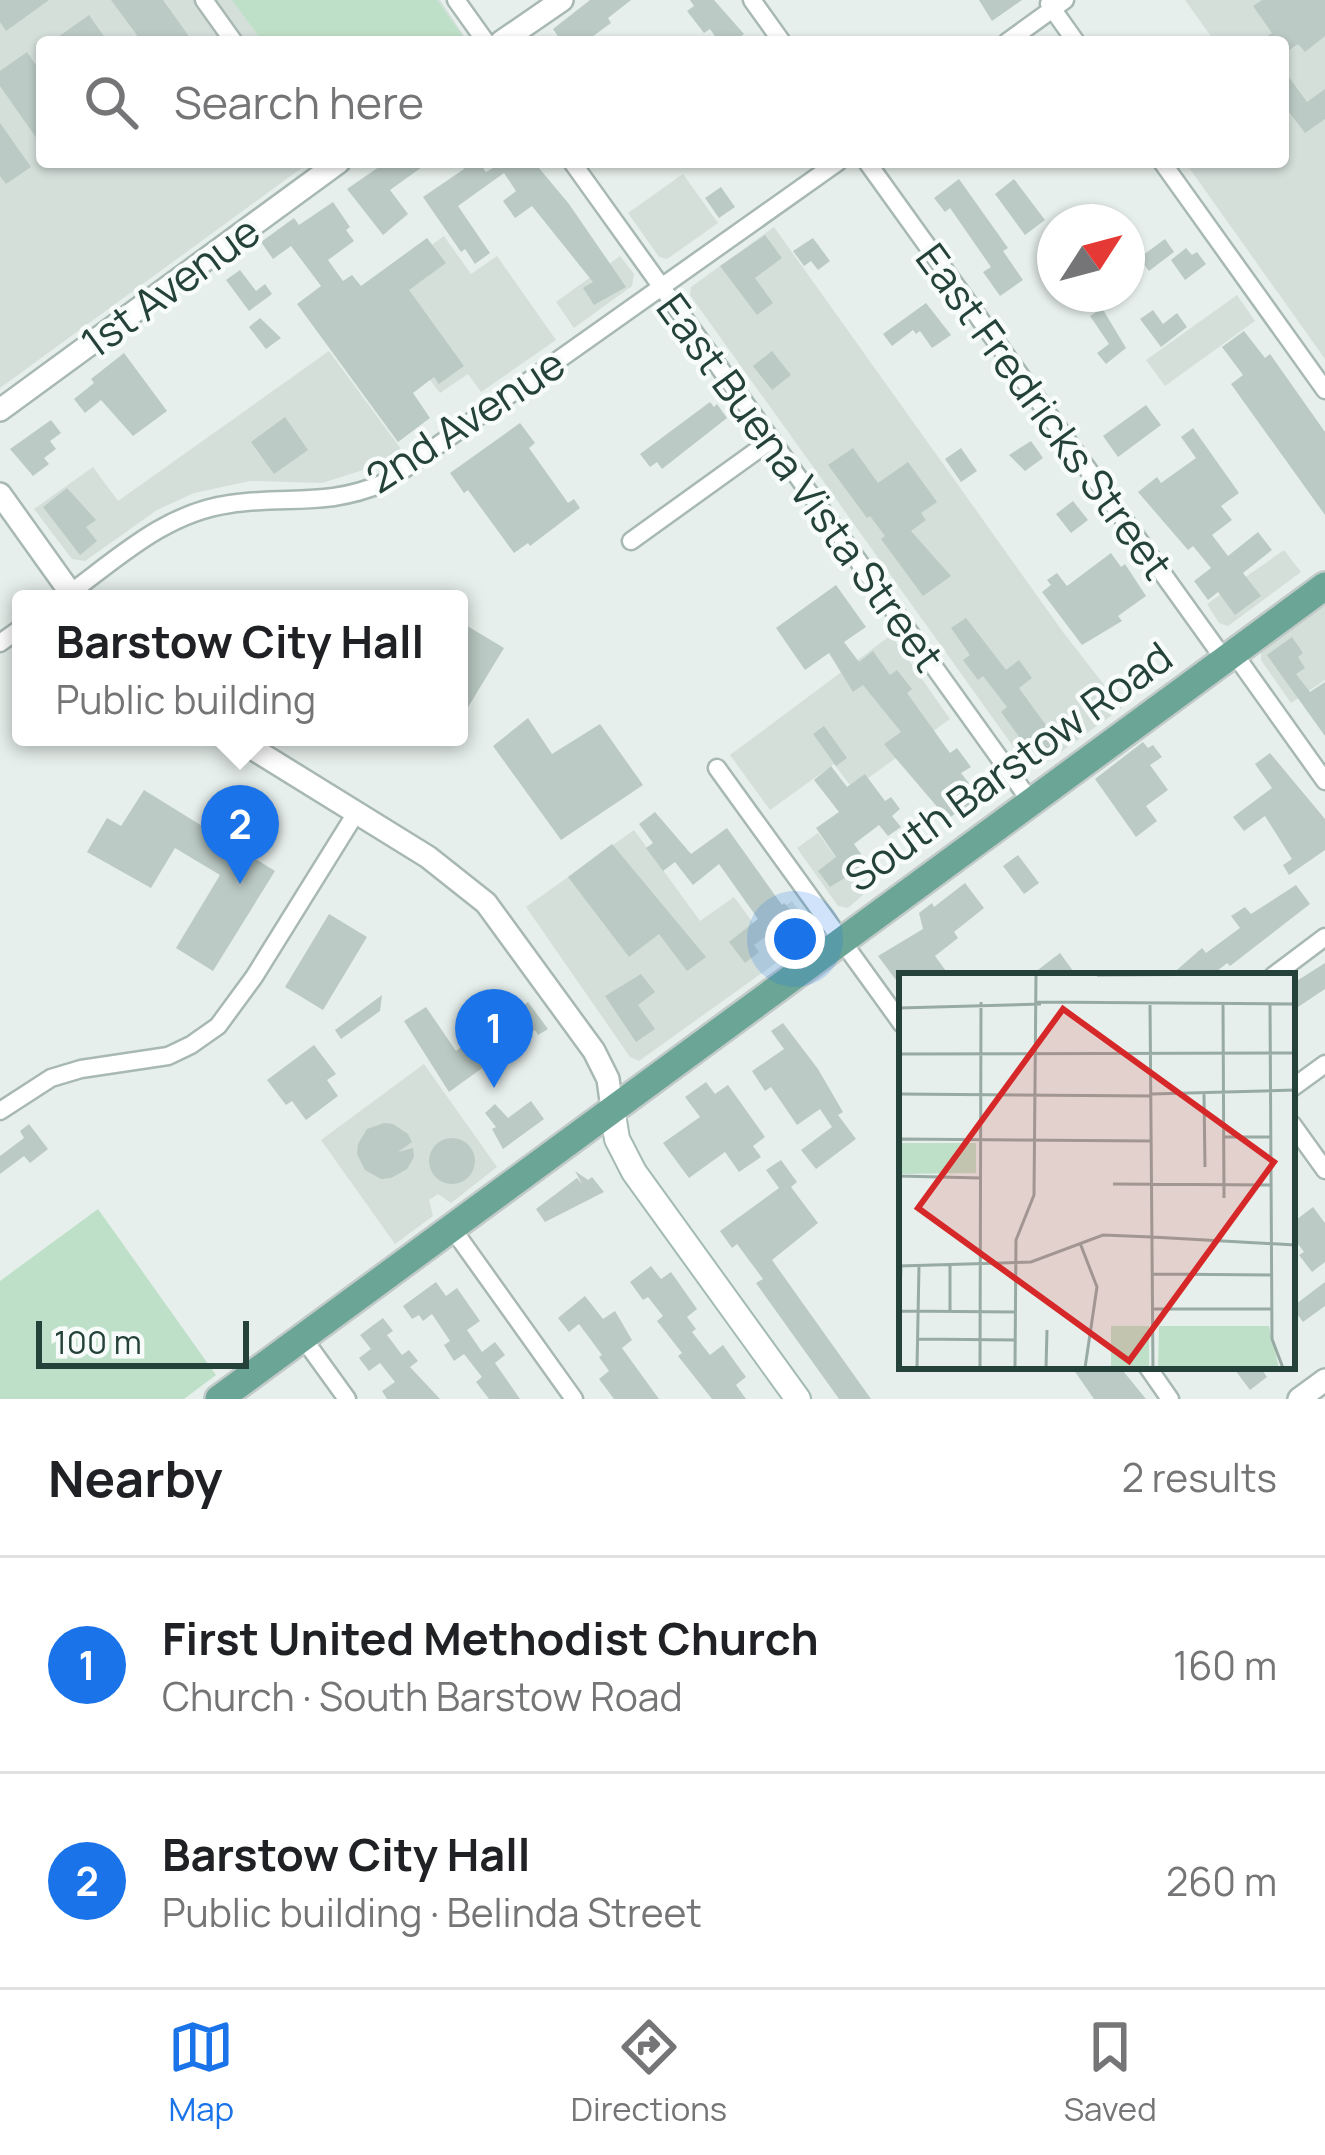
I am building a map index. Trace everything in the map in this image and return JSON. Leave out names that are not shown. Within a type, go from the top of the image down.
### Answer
[{"type":"main road","name":"South Barstow Road","points":[[219,1399],[1325,586]]},
{"type":"main road","points":[[612,1108],[617,1139],[634,1172],[798,1399]]},
{"type":"street","points":[[204,0],[230,36]]},
{"type":"street","points":[[456,0],[482,36]]},
{"type":"street","points":[[510,36],[562,0]]},
{"type":"street","points":[[752,0],[778,36]]},
{"type":"street","points":[[1014,36],[1055,3],[1073,36]]},
{"type":"street","name":"1st Avenue","points":[[0,410],[325,168]]},
{"type":"street","name":"East Buena Vista Street","points":[[576,168],[1031,802]]},
{"type":"street","name":"2nd Avenue","points":[[78,590],[148,535],[197,511],[258,501],[309,502],[386,482],[829,168]]},
{"type":"street","name":"East Fredricks Street","points":[[871,168],[1325,781]]},
{"type":"street","points":[[1166,168],[1325,390]]},
{"type":"street","points":[[632,541],[770,441]]},
{"type":"street","points":[[0,494],[64,590]]},
{"type":"street","points":[[248,746],[468,885],[501,918],[594,1051],[608,1079],[612,1108]]},
{"type":"street","points":[[717,768],[899,1020]]},
{"type":"street","points":[[0,1111],[51,1078],[168,1056],[218,1026],[356,813]]},
{"type":"street","points":[[1277,973],[1325,937]]},
{"type":"street","points":[[1295,1086],[1325,1064]]},
{"type":"street","points":[[1295,1128],[1325,1170]]},
{"type":"street","points":[[452,1228],[574,1399]]},
{"type":"street","points":[[304,1338],[347,1399]]},
{"type":"street","points":[[1149,1369],[1170,1399]]},
{"type":"street","points":[[1299,1399],[1325,1380]]},
{"type":"shaded area","points":[[0,0],[440,0],[464,36],[36,36],[36,168],[302,168],[0,388]]},
{"type":"shaded area","points":[[1185,0],[1325,0],[1325,359],[1189,168],[1289,168],[1289,36],[1211,36]]},
{"type":"shaded area","points":[[683,174],[718,223],[667,259],[659,257],[628,213]]},
{"type":"shaded area","points":[[774,227],[1122,708],[1040,767],[1025,763],[690,295],[691,287]]},
{"type":"shaded area","points":[[444,236],[471,274],[497,256],[556,340],[481,392],[468,374],[440,393],[364,293]]},
{"type":"shaded area","points":[[620,256],[634,274],[632,286],[574,328],[556,302]]},
{"type":"shaded area","points":[[1237,295],[1255,321],[1165,386],[1146,360]]},
{"type":"shaded area","points":[[329,351],[401,449],[379,465],[322,483],[250,481],[194,493],[157,510],[85,561],[72,559],[34,509],[93,467],[118,501]]},
{"type":"shaded area","points":[[1284,550],[1301,572],[1228,626],[1219,623],[1207,604]]},
{"type":"shaded area","points":[[1325,604],[1325,680],[1291,703],[1261,660],[1261,650]]},
{"type":"shaded area","points":[[891,635],[950,719],[853,789],[834,764],[770,810],[730,755]]},
{"type":"shaded area","points":[[634,830],[700,921],[734,897],[756,927],[792,901],[812,930],[808,940],[639,1061],[630,1057],[526,907]]},
{"type":"shaded area","points":[[818,833],[863,895],[848,908],[838,906],[797,848]]},
{"type":"shaded area","points":[[424,1064],[497,1167],[451,1203],[438,1194],[429,1200],[433,1216],[395,1244],[321,1140]]},
{"type":"green space","points":[[232,0],[437,0],[463,36],[259,36]]},
{"type":"green space","points":[[98,1209],[216,1375],[184,1399],[0,1399],[0,1281]]},
{"type":"building","points":[[0,0],[49,0],[6,31],[0,22]]},
{"type":"building","points":[[111,0],[163,0],[189,36],[138,36]]},
{"type":"building","points":[[590,0],[631,0],[593,36],[558,36],[553,29]]},
{"type":"building","points":[[690,0],[714,0],[744,34],[715,36],[710,29],[704,33],[687,11],[694,6]]},
{"type":"building","points":[[979,0],[1022,0],[992,21]]},
{"type":"building","points":[[1262,0],[1325,0],[1325,36],[1305,52],[1298,44],[1289,50],[1289,36],[1267,36],[1272,33],[1253,6]]},
{"type":"building","points":[[89,15],[104,36],[59,36]]},
{"type":"building","points":[[27,52],[36,65],[36,137],[0,86],[0,71]]},
{"type":"building","points":[[1289,77],[1307,102],[1325,89],[1325,119],[1305,133],[1289,112]]},
{"type":"building","points":[[0,123],[31,167],[6,184],[0,176]]},
{"type":"building","points":[[377,168],[421,168],[390,190],[408,214],[383,235],[347,189]]},
{"type":"building","points":[[539,168],[626,287],[594,305],[583,288],[593,282],[532,206],[515,218],[503,201],[516,191],[504,173],[458,206],[490,253],[475,264],[465,249],[461,252],[423,197],[464,169]]},
{"type":"building","points":[[959,179],[1008,248],[1003,251],[1023,280],[1000,296],[983,272],[991,267],[950,208],[945,212],[934,198]]},
{"type":"building","points":[[1014,179],[1037,209],[1037,226],[1025,235],[995,194]]},
{"type":"building","points":[[721,187],[735,207],[719,218],[705,198]]},
{"type":"building","points":[[333,202],[354,241],[328,260],[343,281],[352,275],[361,286],[427,238],[446,263],[409,290],[464,366],[439,384],[434,377],[413,393],[430,418],[398,442],[297,304],[321,286],[291,246],[273,259],[261,242],[294,218],[299,225]]},
{"type":"building","points":[[765,235],[782,258],[755,278],[773,303],[757,315],[720,266]]},
{"type":"building","points":[[813,238],[830,261],[818,270],[811,261],[804,266],[793,251]]},
{"type":"building","points":[[1165,239],[1174,252],[1149,271],[1145,254]]},
{"type":"building","points":[[1186,248],[1192,255],[1197,252],[1206,264],[1185,280],[1171,260]]},
{"type":"building","points":[[240,270],[256,291],[265,284],[272,294],[249,311],[226,280]]},
{"type":"building","points":[[926,303],[951,335],[932,348],[920,331],[913,330],[892,346],[883,334]]},
{"type":"building","points":[[1153,310],[1163,324],[1177,313],[1187,327],[1161,347],[1140,319]]},
{"type":"building","points":[[1104,312],[1126,348],[1106,364],[1097,353],[1109,344],[1090,316]]},
{"type":"building","points":[[260,318],[281,338],[266,349],[249,327]]},
{"type":"building","points":[[1244,331],[1265,358],[1270,354],[1325,432],[1325,515],[1231,384],[1243,375],[1222,347]]},
{"type":"building","points":[[772,351],[791,375],[772,390],[753,366]]},
{"type":"building","points":[[124,353],[167,411],[133,436],[101,400],[85,413],[74,399]]},
{"type":"building","points":[[710,402],[727,418],[662,469],[657,462],[650,467],[640,454]]},
{"type":"building","points":[[1146,405],[1161,425],[1118,457],[1103,436]]},
{"type":"building","points":[[285,417],[308,450],[274,474],[251,442]]},
{"type":"building","points":[[51,420],[61,433],[50,441],[56,449],[44,458],[49,464],[33,476],[10,449]]},
{"type":"building","points":[[520,423],[535,443],[529,448],[568,503],[574,499],[580,508],[514,553],[450,473]]},
{"type":"building","points":[[1193,428],[1239,493],[1221,506],[1232,520],[1212,535],[1228,556],[1258,532],[1272,550],[1243,573],[1261,596],[1235,615],[1218,592],[1208,600],[1194,581],[1211,568],[1193,546],[1188,550],[1138,492],[1157,477],[1161,483],[1196,458],[1181,437]]},
{"type":"building","points":[[1031,441],[1043,458],[1025,471],[1009,455]]},
{"type":"building","points":[[853,448],[878,483],[908,462],[937,502],[921,513],[926,520],[911,531],[951,576],[923,596],[881,539],[885,536],[828,465]]},
{"type":"building","points":[[961,448],[977,471],[961,482],[945,459]]},
{"type":"building","points":[[67,488],[96,520],[86,527],[97,541],[80,555],[43,507]]},
{"type":"building","points":[[1073,501],[1088,520],[1071,533],[1056,514]]},
{"type":"building","points":[[1111,553],[1121,567],[1125,564],[1146,596],[1118,616],[1122,621],[1082,645],[1042,592],[1057,573],[1067,586]]},
{"type":"building","points":[[836,585],[866,627],[844,642],[859,662],[873,651],[890,675],[897,670],[912,689],[907,693],[950,753],[957,748],[971,767],[961,773],[978,795],[974,798],[979,805],[960,819],[956,813],[944,822],[939,809],[884,744],[901,732],[863,685],[853,692],[829,653],[805,670],[776,628]]},
{"type":"building","points":[[966,618],[1006,670],[1019,660],[1032,678],[1019,688],[1059,743],[1036,760],[1001,712],[1007,707],[983,676],[978,680],[963,660],[970,655],[951,628]]},
{"type":"building","points":[[468,626],[504,648],[468,707]]},
{"type":"building","points":[[1292,637],[1303,653],[1298,657],[1305,668],[1296,674],[1310,692],[1325,682],[1325,736],[1267,655]]},
{"type":"building","points":[[528,718],[552,754],[600,724],[643,785],[561,840],[493,746]]},
{"type":"building","points":[[824,726],[847,758],[836,766],[813,734]]},
{"type":"building","points":[[1143,742],[1148,748],[1153,745],[1162,757],[1150,765],[1168,790],[1146,806],[1157,821],[1136,837],[1095,779]]},
{"type":"building","points":[[1270,753],[1325,819],[1325,850],[1289,875],[1283,865],[1292,859],[1265,816],[1244,831],[1233,817],[1272,788],[1255,764]]},
{"type":"building","points":[[831,766],[847,787],[865,774],[885,801],[891,797],[900,809],[892,816],[901,827],[888,836],[879,825],[854,844],[868,864],[830,887],[818,871],[836,857],[816,828],[839,812],[814,780]]},
{"type":"building","points":[[144,790],[275,871],[213,971],[176,948],[220,875],[175,848],[151,888],[87,852],[107,818],[121,826]]},
{"type":"building","points":[[655,812],[691,854],[727,828],[782,905],[805,925],[785,940],[777,929],[754,945],[759,952],[745,963],[729,942],[758,919],[719,864],[693,885],[675,862],[663,871],[646,848],[653,843],[639,824]]},
{"type":"building","points":[[612,844],[706,957],[687,971],[659,934],[629,957],[568,877]]},
{"type":"building","points":[[1018,855],[1039,883],[1024,894],[1003,866]]},
{"type":"building","points":[[965,883],[984,908],[954,932],[958,938],[935,956],[946,971],[899,973],[899,984],[878,956],[923,929],[919,913],[932,903],[934,907]]},
{"type":"building","points":[[1296,885],[1310,904],[1230,966],[1227,963],[1215,973],[1173,973],[1202,948],[1206,953],[1240,928],[1231,916],[1245,907],[1251,914]]},
{"type":"building","points":[[329,914],[367,937],[323,1010],[285,987]]},
{"type":"building","points":[[1060,953],[1073,971],[1071,973],[1034,973]]},
{"type":"building","points":[[1325,963],[1325,989],[1295,1009],[1295,982]]},
{"type":"building","points":[[641,974],[655,992],[638,1005],[655,1029],[636,1042],[605,996]]},
{"type":"building","points":[[382,995],[380,1011],[341,1039],[335,1030]]},
{"type":"building","points":[[528,1002],[548,1029],[538,1035],[535,1030],[449,1092],[404,1021],[426,1007],[456,1051],[494,1018],[497,1022]]},
{"type":"building","points":[[783,1023],[818,1069],[843,1112],[838,1115],[856,1139],[816,1169],[801,1150],[832,1127],[820,1109],[797,1125],[771,1087],[765,1091],[752,1071],[784,1049],[771,1031]]},
{"type":"building","points":[[314,1045],[336,1074],[327,1080],[338,1096],[306,1120],[292,1101],[286,1105],[267,1080]]},
{"type":"building","points":[[706,1082],[715,1094],[728,1085],[765,1137],[753,1146],[761,1157],[739,1172],[725,1152],[689,1178],[663,1143],[700,1117],[685,1097]]},
{"type":"building","points":[[531,1101],[544,1119],[503,1149],[485,1113],[495,1104],[508,1118]]},
{"type":"building","points":[[384,1123],[408,1134],[412,1142],[398,1152],[413,1148],[414,1157],[407,1169],[381,1179],[365,1170],[357,1154],[367,1129]]},
{"type":"building","points":[[29,1124],[48,1149],[30,1163],[24,1156],[0,1174],[0,1156],[24,1138],[20,1131]]},
{"type":"building","points":[[452,1138],[468,1145],[475,1161],[468,1177],[452,1184],[436,1177],[429,1161],[436,1145]]},
{"type":"building","points":[[781,1160],[797,1182],[791,1187],[818,1223],[772,1260],[871,1399],[839,1399],[756,1283],[763,1279],[737,1244],[732,1248],[720,1231],[779,1188],[766,1170]]},
{"type":"building","points":[[575,1171],[588,1180],[592,1177],[604,1192],[545,1222],[536,1209],[577,1178],[582,1184]]},
{"type":"building","points":[[1313,1207],[1325,1223],[1325,1262],[1312,1272],[1299,1255],[1304,1252],[1295,1240],[1295,1221]]},
{"type":"building","points":[[651,1266],[661,1279],[671,1272],[697,1309],[687,1317],[710,1355],[723,1345],[746,1377],[736,1385],[746,1399],[712,1399],[678,1356],[682,1353],[657,1321],[663,1316],[630,1282]]},
{"type":"building","points":[[436,1282],[446,1296],[457,1288],[480,1321],[467,1330],[482,1352],[495,1342],[505,1355],[495,1363],[520,1399],[489,1399],[476,1382],[482,1377],[464,1354],[454,1361],[444,1345],[450,1341],[432,1314],[423,1321],[419,1315],[412,1319],[403,1306]]},
{"type":"building","points":[[1325,1282],[1325,1306],[1303,1322],[1295,1305]]},
{"type":"building","points":[[585,1296],[603,1319],[615,1311],[632,1340],[622,1348],[659,1399],[614,1399],[599,1379],[609,1371],[602,1355],[579,1324],[569,1332],[558,1318]]},
{"type":"building","points":[[383,1318],[393,1331],[387,1335],[402,1355],[409,1350],[418,1361],[410,1367],[440,1399],[387,1399],[382,1391],[395,1382],[380,1363],[369,1371],[359,1358],[371,1349],[360,1335]]},
{"type":"building","points":[[1073,1369],[1121,1369],[1146,1399],[1094,1399]]},
{"type":"building","points":[[1234,1369],[1261,1369],[1267,1377],[1250,1390]]},
{"type":"place","name":"Barstow City Hall","points":[[240,884]]},
{"type":"place","name":"First United Methodist Church","points":[[494,1088]]}]
